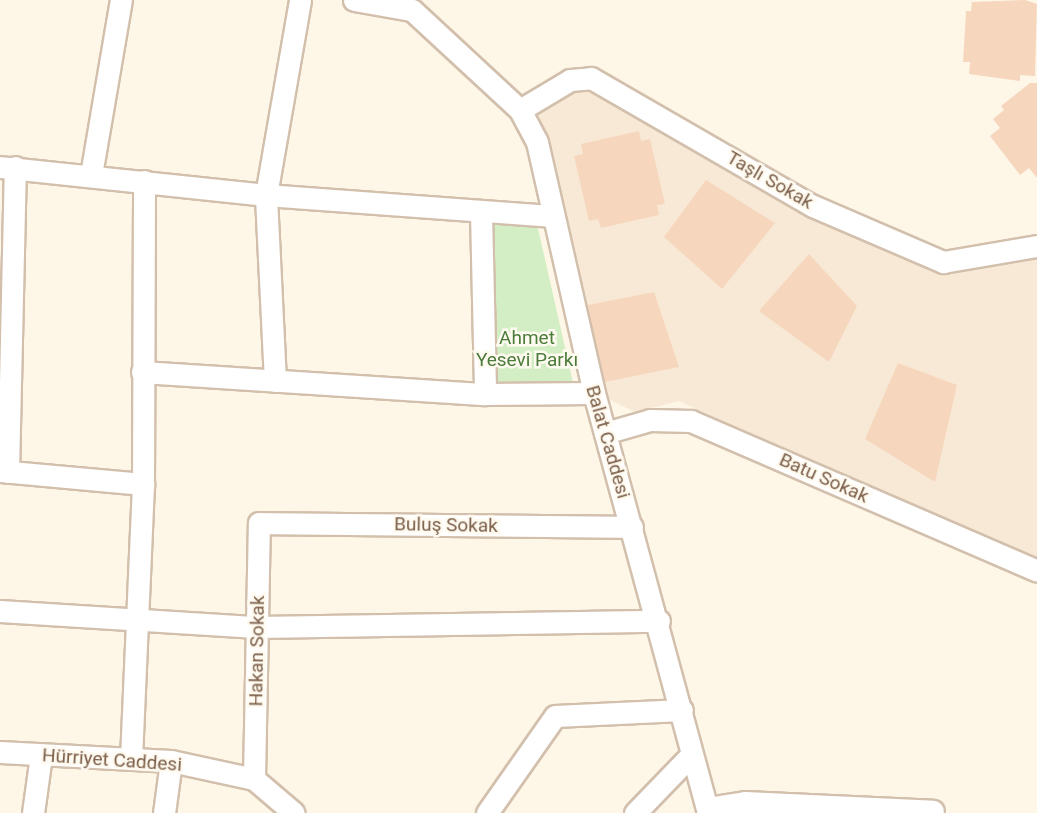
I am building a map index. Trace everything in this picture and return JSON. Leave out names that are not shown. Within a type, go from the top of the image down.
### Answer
[{"type":"street","points":[[91,175],[121,0]]},
{"type":"street","points":[[275,381],[266,195],[300,0]]},
{"type":"street","name":"Balat Caddesi","points":[[354,0],[412,3],[520,110],[537,142],[550,216],[594,393],[659,621],[707,811]]},
{"type":"street","name":"Taşlı Sokak","points":[[520,110],[570,80],[591,78],[813,206],[943,262],[1037,246]]},
{"type":"street","points":[[143,484],[4,471],[7,167],[266,195],[550,216]]},
{"type":"street","points":[[131,759],[143,484],[144,181]]},
{"type":"street","points":[[481,212],[485,394]]},
{"type":"street","points":[[142,372],[485,394],[594,393]]},
{"type":"street","name":"Batu Sokak","points":[[606,433],[650,420],[691,421],[1037,571]]},
{"type":"street","name":"Buluş Sokak","points":[[259,523],[632,527]]},
{"type":"street","name":"Hakan Sokak","points":[[254,779],[259,523]]},
{"type":"street","points":[[0,611],[257,627],[659,621]]},
{"type":"street","points":[[487,813],[555,716],[682,710]]},
{"type":"street","name":"Hürriyet Caddesi","points":[[0,752],[171,761],[254,779],[295,813]]},
{"type":"street","points":[[33,813],[41,755]]},
{"type":"street","points":[[635,813],[691,755]]},
{"type":"street","points":[[164,813],[171,761]]},
{"type":"street","points":[[707,811],[745,802],[933,811]]},
{"type":"shaded area","points":[[580,77],[813,206],[957,260],[1037,246],[1037,564],[679,401],[635,412],[604,397],[550,216],[537,99]]},
{"type":"green space","name":"Ahmet Yesevi Parkı","points":[[486,219],[537,224],[574,387],[491,389]]},
{"type":"building","points":[[1025,0],[1037,4],[1035,76],[1020,75],[1020,81],[969,74],[970,62],[963,62],[966,11],[971,11],[972,2]]},
{"type":"building","points":[[1030,83],[1037,83],[1037,178],[1029,168],[1020,175],[990,136],[1000,128],[993,119],[1004,110],[1001,106]]},
{"type":"building","points":[[639,131],[641,141],[650,139],[665,204],[657,205],[659,215],[601,228],[598,219],[589,221],[574,156],[583,154],[581,144]]},
{"type":"building","points":[[706,180],[775,223],[722,289],[664,237]]},
{"type":"building","points":[[809,254],[857,306],[829,362],[759,311]]},
{"type":"building","points":[[654,292],[679,367],[600,383],[578,307]]},
{"type":"building","points":[[898,363],[957,385],[935,482],[865,439]]}]
